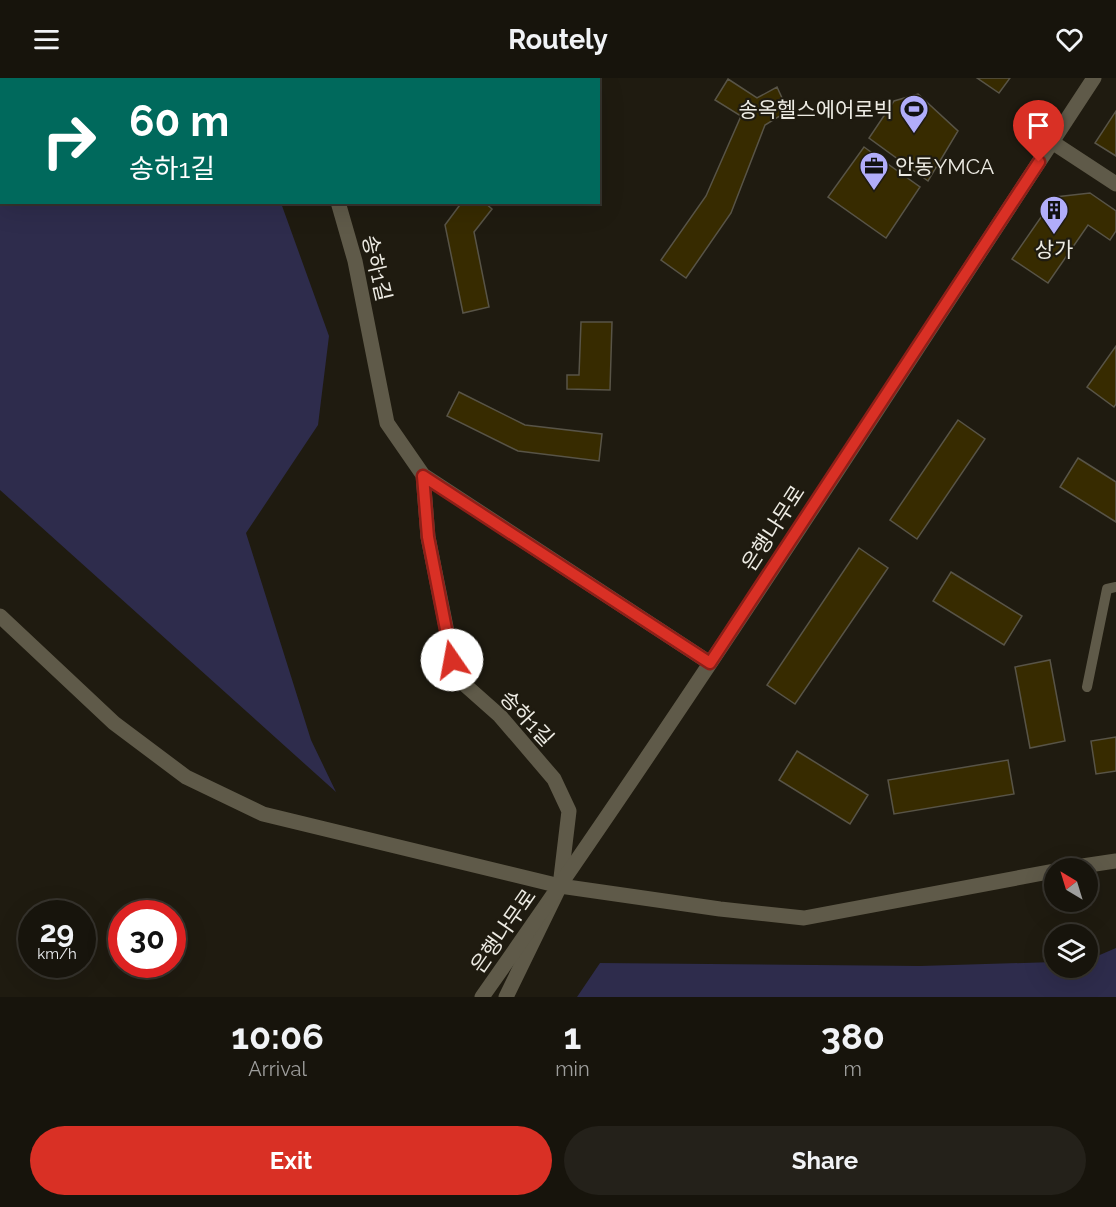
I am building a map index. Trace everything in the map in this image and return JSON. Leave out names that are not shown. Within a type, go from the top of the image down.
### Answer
[{"type":"street","name":"은행나무로","points":[[482,997],[560,886],[710,663],[1094,78]]},
{"type":"street","points":[[1052,142],[1116,184]]},
{"type":"street","name":"송하1길","points":[[339,204],[355,261],[387,423],[423,476],[710,663]]},
{"type":"street","name":"송하1길","points":[[423,476],[428,537],[456,677],[500,716],[554,779],[569,810],[560,886]]},
{"type":"street","points":[[0,616],[114,723],[186,777],[263,814],[560,886],[720,909],[804,918],[1044,873]]},
{"type":"street","points":[[1098,864],[1116,861]]},
{"type":"street","points":[[506,997],[560,886]]},
{"type":"lane","points":[[1088,687],[1107,589],[1116,587]]},
{"type":"shaded area","points":[[0,204],[281,204],[329,336],[318,425],[246,533],[311,740],[336,792],[0,490]]},
{"type":"shaded area","points":[[1116,948],[1116,997],[577,997],[600,963],[920,966],[1044,962],[1044,978],[1098,978],[1098,956]]},
{"type":"building","points":[[977,78],[1010,78],[999,93]]},
{"type":"building","points":[[728,79],[757,98],[777,87],[788,111],[765,125],[731,213],[686,278],[661,260],[706,196],[741,116],[715,100]]},
{"type":"building","name":"송옥헬스에어로빅","points":[[918,94],[958,131],[928,181],[869,138],[894,101]]},
{"type":"building","points":[[1116,111],[1116,156],[1095,143]]},
{"type":"building","name":"안동YMCA","points":[[864,147],[920,187],[886,238],[828,197]]},
{"type":"building","name":"상가","points":[[1090,193],[1116,211],[1116,231],[1110,240],[1088,225],[1048,283],[1012,259],[1055,197]]},
{"type":"building","points":[[461,204],[486,204],[492,209],[474,232],[489,307],[463,313],[445,225]]},
{"type":"building","points":[[581,322],[612,322],[610,390],[567,389],[567,375],[579,375]]},
{"type":"building","points":[[1116,346],[1116,404],[1114,407],[1087,387]]},
{"type":"building","points":[[459,392],[525,425],[602,434],[599,461],[518,451],[447,416]]},
{"type":"building","points":[[958,420],[985,439],[917,539],[890,520]]},
{"type":"building","points":[[1078,458],[1116,482],[1116,522],[1060,487]]},
{"type":"building","points":[[859,548],[888,568],[795,704],[767,685]]},
{"type":"building","points":[[951,572],[1022,616],[1004,645],[933,601]]},
{"type":"building","points":[[1050,660],[1065,741],[1030,748],[1015,667]]},
{"type":"building","points":[[1116,737],[1116,771],[1096,774],[1091,741]]},
{"type":"building","points":[[797,751],[868,795],[850,824],[779,780]]},
{"type":"building","points":[[1008,760],[1014,794],[894,814],[888,780]]},
{"type":"place","name":"송옥헬스에어로빅","points":[[914,134]]},
{"type":"place","name":"안동YMCA","points":[[874,192]]},
{"type":"place","name":"상가","points":[[1054,236]]},
{"type":"route","points":[[452,660],[428,537],[423,476],[710,663],[1039,162]]}]
